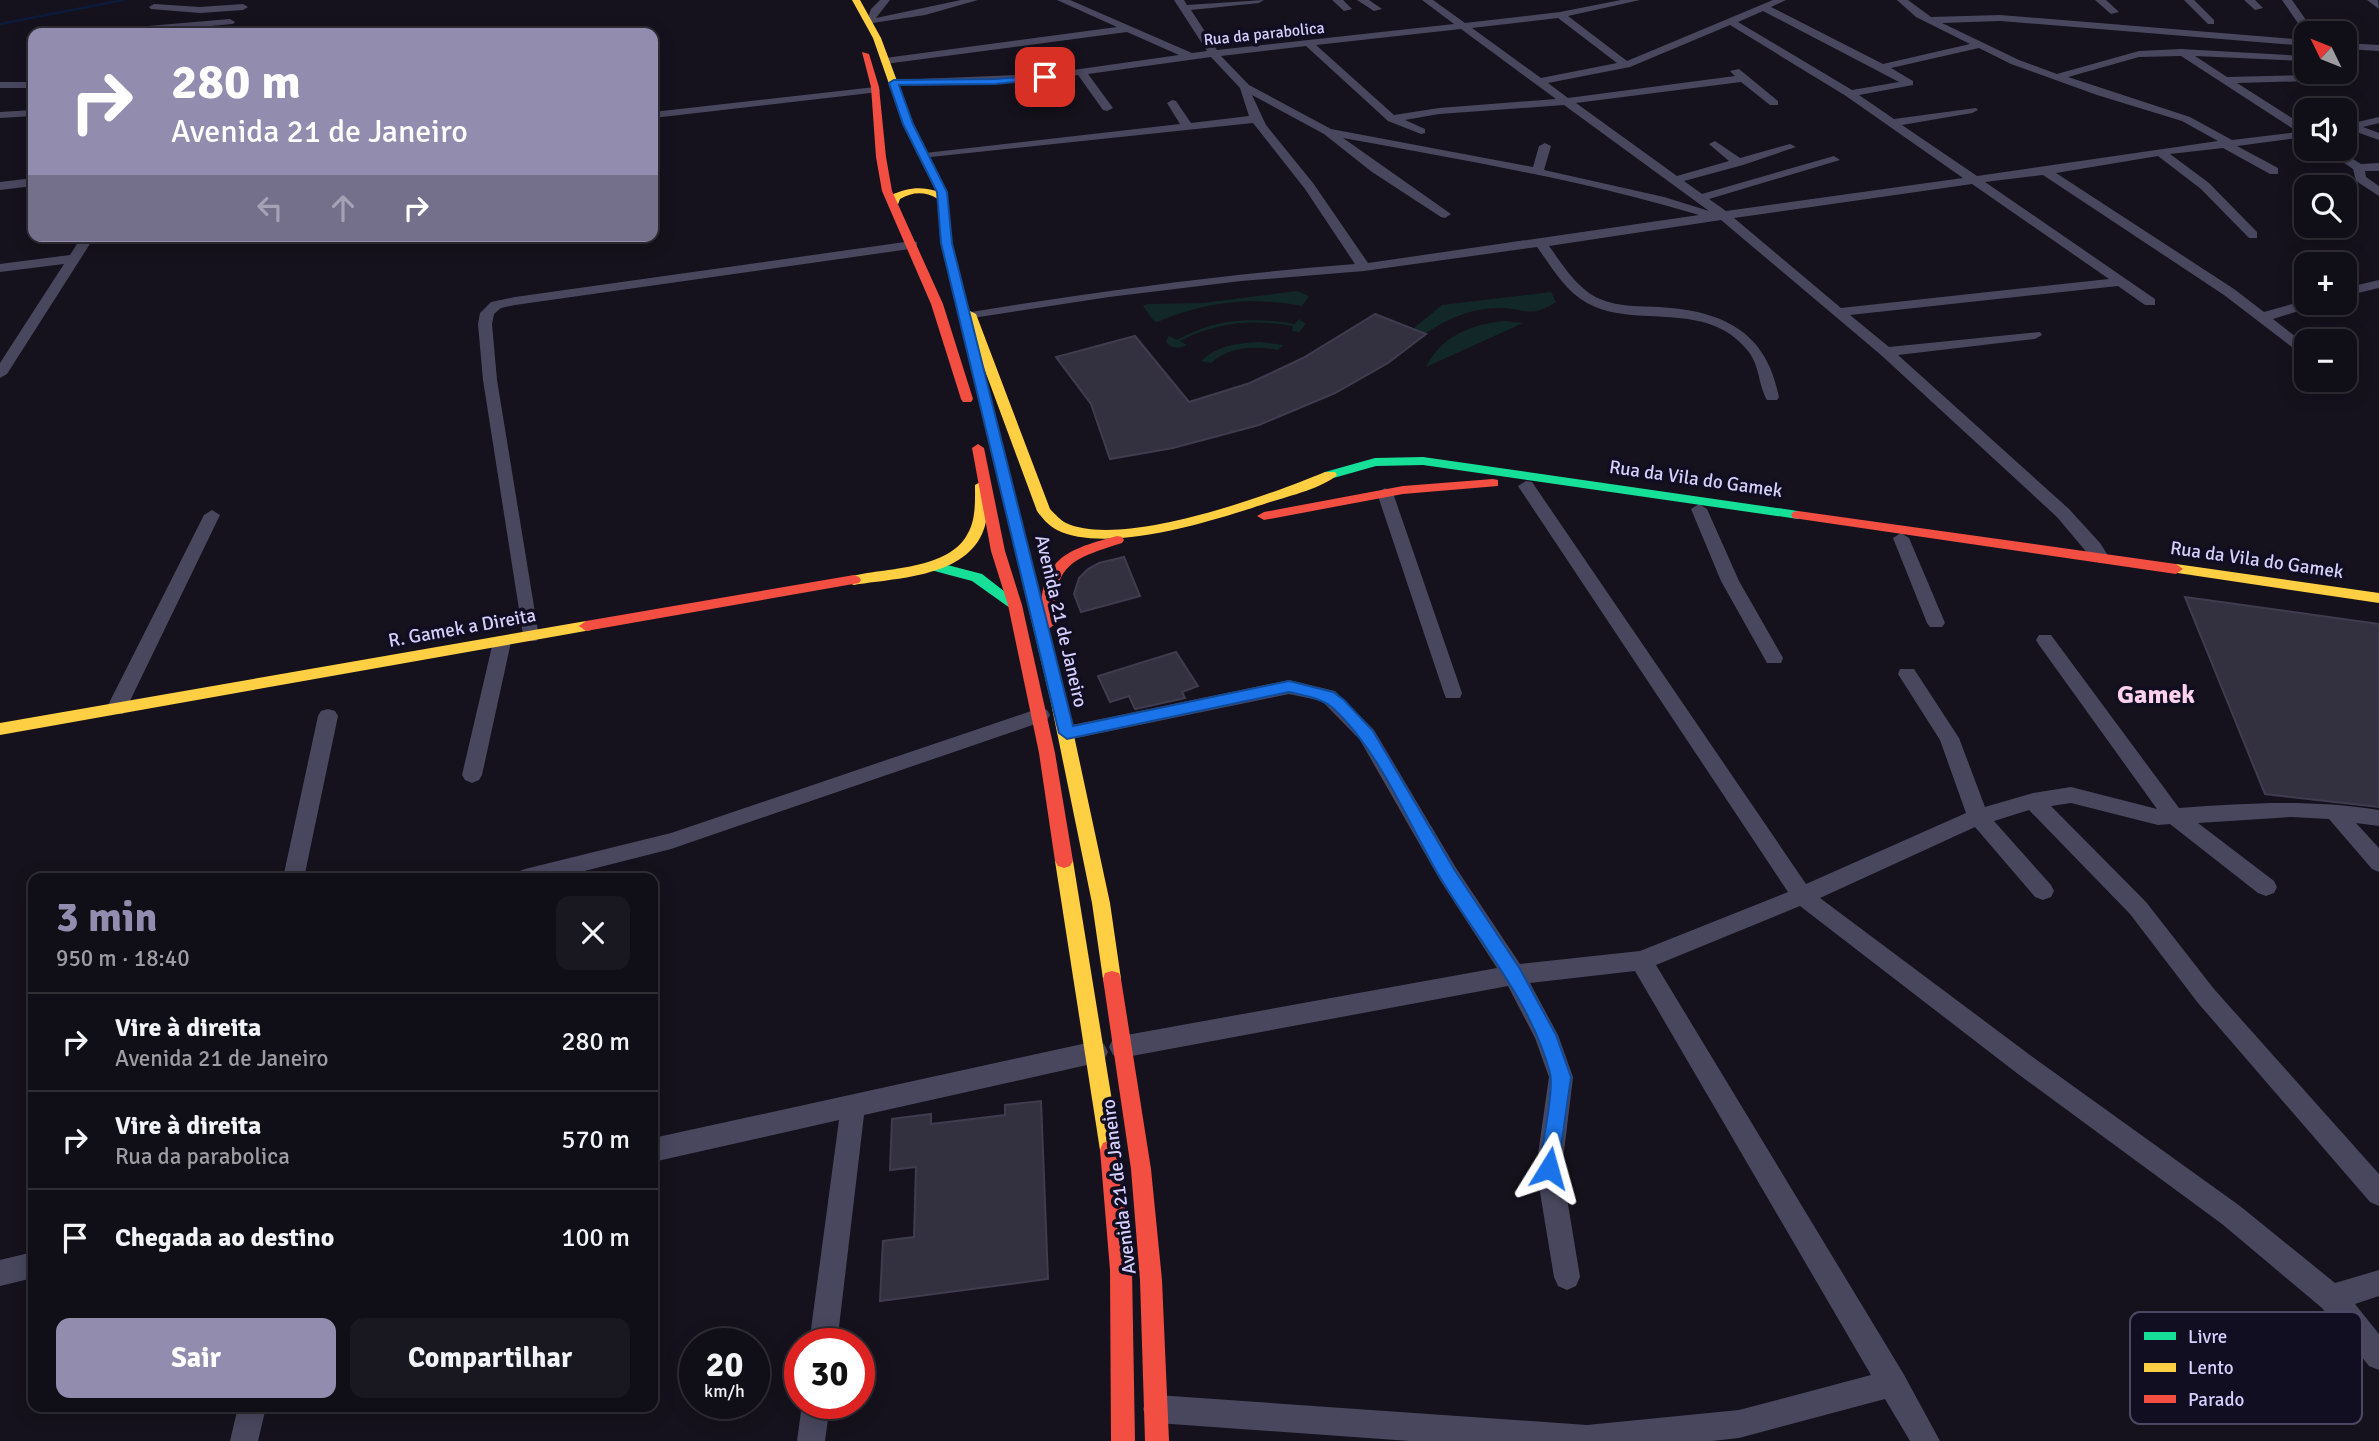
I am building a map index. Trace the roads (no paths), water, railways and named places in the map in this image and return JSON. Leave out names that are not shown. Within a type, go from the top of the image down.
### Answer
[{"type":"main road","name":"Avenida 21 de Janeiro","points":[[840,0],[868,60],[875,90],[883,176],[946,327],[972,423],[998,551],[1015,605],[1040,715],[1114,1172],[1121,1270],[1123,1441]]},
{"type":"main road","name":"Avenida 21 de Janeiro","points":[[856,0],[869,22],[908,124],[927,159],[943,198],[947,243],[1067,733],[1101,904],[1141,1169],[1151,1280],[1157,1441]]},
{"type":"main road","points":[[883,176],[907,178],[924,170],[927,159]]},
{"type":"main road","points":[[893,205],[895,197],[914,190],[936,192],[943,198]]},
{"type":"main road","name":"Rua da Vila do Gamek","points":[[958,288],[990,361],[1044,511],[1065,528],[1092,533],[1115,533],[1251,506],[1356,466],[1387,461],[1457,464],[2379,598]]},
{"type":"main road","points":[[1387,461],[1375,466],[1373,478],[1394,491]]},
{"type":"main road","points":[[932,566],[950,559],[973,542],[980,523],[982,465]]},
{"type":"main road","name":"Rua da Vila do Gamek","points":[[1051,666],[1044,596],[1051,574],[1081,551],[1119,540],[1394,491],[1459,484],[1526,485],[2379,607]]},
{"type":"main road","points":[[932,566],[970,572],[990,582],[1015,605]]},
{"type":"main road","name":"R. Gamek a Direita","points":[[0,729],[932,566]]},
{"type":"street","points":[[869,22],[885,0]]},
{"type":"street","points":[[869,22],[973,0]]},
{"type":"street","points":[[1062,0],[1192,56]]},
{"type":"street","points":[[1259,0],[1182,4],[1215,55],[1245,87],[1328,132],[1376,169],[1445,214]]},
{"type":"street","points":[[1337,0],[1347,9]]},
{"type":"street","points":[[1362,0],[1377,9]]},
{"type":"street","points":[[1427,0],[1700,198],[1717,215],[1838,312],[1886,352],[2063,513],[2095,547],[2100,557]]},
{"type":"street","name":"Rua da parabolica","points":[[894,83],[1015,80],[1192,56],[1464,28],[1560,15],[1609,2],[1635,0]]},
{"type":"street","points":[[1541,81],[1626,65],[1781,0]]},
{"type":"street","points":[[1902,0],[1928,20],[1979,46],[2056,77],[2186,118],[2274,171]]},
{"type":"street","points":[[2100,0],[2114,12]]},
{"type":"street","points":[[2189,0],[2211,23]]},
{"type":"street","points":[[2249,0],[2258,8]]},
{"type":"street","points":[[2287,0],[2302,21]]},
{"type":"street","points":[[2372,0],[2379,6]]},
{"type":"street","points":[[154,7],[200,10],[245,4]]},
{"type":"street","points":[[226,28],[245,4]]},
{"type":"street","points":[[1765,8],[1909,83],[1850,94]]},
{"type":"street","points":[[1560,15],[1626,65]]},
{"type":"street","points":[[1928,20],[1990,18],[2294,42]]},
{"type":"street","points":[[1730,21],[1894,123],[2150,302]]},
{"type":"street","points":[[160,28],[230,22]]},
{"type":"street","points":[[885,61],[1128,29]]},
{"type":"street","points":[[2150,31],[2294,125]]},
{"type":"street","points":[[1310,45],[1392,119],[1421,131]]},
{"type":"street","points":[[1882,67],[1979,46]]},
{"type":"street","points":[[2357,47],[2379,48]]},
{"type":"street","points":[[2056,77],[2139,54],[2182,52],[2294,58]]},
{"type":"street","points":[[1732,68],[1774,103]]},
{"type":"street","points":[[1081,72],[1107,108]]},
{"type":"street","points":[[1392,119],[1439,111],[1565,101],[1744,78]]},
{"type":"street","points":[[2226,80],[2294,78]]},
{"type":"street","points":[[0,85],[28,85]]},
{"type":"street","points":[[1245,87],[1245,97],[1256,119],[1308,186],[1364,267]]},
{"type":"street","points":[[658,114],[875,90]]},
{"type":"street","points":[[1171,103],[1188,127]]},
{"type":"street","points":[[1894,123],[1972,110]]},
{"type":"street","points":[[0,115],[28,113]]},
{"type":"street","points":[[927,159],[1256,119]]},
{"type":"street","points":[[2357,125],[2379,120]]},
{"type":"street","points":[[2357,130],[2379,137]]},
{"type":"street","points":[[1328,132],[1536,171],[1717,215]]},
{"type":"street","points":[[971,316],[1109,293],[1227,278],[1364,267],[1540,243],[1717,215],[2045,172],[2160,152],[2294,135]]},
{"type":"street","points":[[1715,144],[1739,163]]},
{"type":"street","points":[[1536,171],[1544,156],[1545,146]]},
{"type":"street","points":[[1675,180],[1790,147]]},
{"type":"street","points":[[2160,152],[2205,186],[2253,235]]},
{"type":"street","points":[[1700,198],[1834,160]]},
{"type":"street","points":[[2348,161],[2359,168],[2379,167]]},
{"type":"street","points":[[2359,168],[2360,178],[2379,192]]},
{"type":"street","points":[[2045,172],[2264,317],[2294,341]]},
{"type":"street","points":[[0,186],[28,183]]},
{"type":"street","points":[[3,366],[85,242]]},
{"type":"street","points":[[1540,243],[1580,291],[1594,301],[1608,306],[1682,313],[1709,321],[1745,337],[1754,345],[1769,376],[1772,397]]},
{"type":"street","points":[[530,636],[490,380],[485,324],[487,313],[496,305],[515,301],[912,245]]},
{"type":"street","points":[[0,268],[73,259]]},
{"type":"street","points":[[1838,312],[2121,282]]},
{"type":"street","points":[[2357,289],[2378,285]]},
{"type":"street","points":[[2264,317],[2294,308]]},
{"type":"street","points":[[1886,352],[2035,335]]},
{"type":"street","points":[[1526,485],[1802,896],[2026,1066],[2231,1214],[2332,1298],[2343,1312]]},
{"type":"street","points":[[1394,491],[1452,693]]},
{"type":"street","points":[[1699,509],[1730,581],[1774,658]]},
{"type":"street","points":[[116,709],[212,515]]},
{"type":"street","points":[[1901,538],[1936,623]]},
{"type":"street","points":[[2045,640],[2175,816],[2266,887]]},
{"type":"street","points":[[472,775],[502,642]]},
{"type":"street","points":[[1907,674],[1949,738],[1978,817],[2043,891]]},
{"type":"street","points":[[1067,733],[1289,687],[1328,696],[1367,735],[1448,874],[1514,975],[1546,1035],[1561,1077],[1549,1168],[1567,1277]]},
{"type":"street","points":[[546,873],[671,841],[1040,715]]},
{"type":"street","points":[[294,873],[328,716]]},
{"type":"street","points":[[1121,1047],[1514,975],[1641,961],[1802,896],[1978,817],[2033,801],[2071,795],[2158,817],[2291,809],[2334,811],[2379,818]]},
{"type":"street","points":[[2033,801],[2138,908],[2206,996],[2379,1193]]},
{"type":"street","points":[[2334,811],[2379,863]]},
{"type":"street","points":[[1641,961],[1926,1441]]},
{"type":"street","points":[[658,1149],[1096,1052]]},
{"type":"street","points":[[825,1328],[853,1106]]},
{"type":"street","points":[[0,1273],[28,1266]]},
{"type":"street","points":[[2332,1298],[2379,1283]]},
{"type":"street","points":[[2362,1335],[2379,1356]]},
{"type":"street","points":[[1157,1409],[1587,1439],[1739,1424],[1893,1383]]},
{"type":"street","points":[[244,1441],[251,1412]]},
{"type":"street","points":[[811,1441],[814,1419]]},
{"type":"waterway","points":[[0,24],[123,0]]},
{"type":"district","name":"Gamek","points":[[2156,694]]}]
